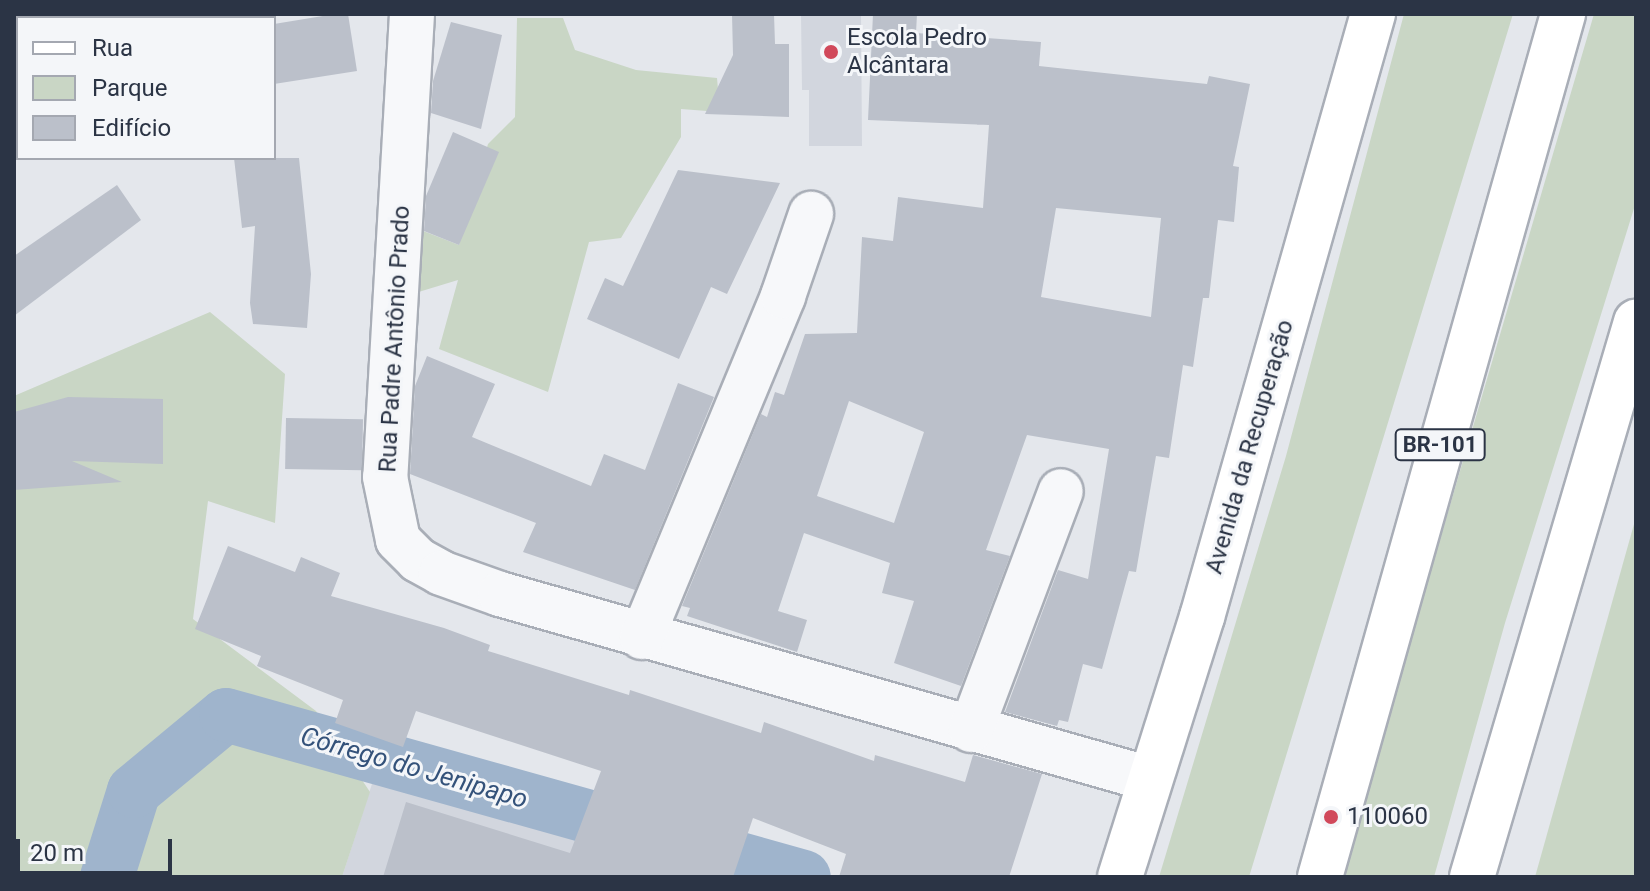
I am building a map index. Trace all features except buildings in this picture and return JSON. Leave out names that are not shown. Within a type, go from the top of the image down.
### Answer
[{"type":"main road","name":"Avenida da Recuperação","points":[[1120,877],[1202,617],[1373,14]]},
{"type":"main road","name":"BR-101","points":[[1320,877],[1563,14]]},
{"type":"main road","points":[[1472,877],[1636,322]]},
{"type":"street","name":"Rua Padre Antônio Prado","points":[[412,14],[386,451],[390,514],[398,540],[418,560],[441,573],[642,637],[1150,779]]},
{"type":"street","points":[[642,637],[783,296],[811,214]]},
{"type":"street","points":[[971,730],[1061,491]]},
{"type":"shaded area","name":"Escola Pedro Alcântara","points":[[801,14],[861,14],[862,146],[809,146],[809,90],[802,90]]},
{"type":"shaded area","points":[[380,759],[762,877],[342,877]]},
{"type":"green space","points":[[1404,14],[1513,14],[1249,877],[1159,877],[1286,456]]},
{"type":"green space","points":[[1594,14],[1636,14],[1636,202],[1505,623],[1434,877],[1341,877]]},
{"type":"green space","points":[[517,18],[563,18],[575,50],[636,70],[717,78],[720,112],[681,109],[681,137],[621,238],[589,242],[548,392],[439,349],[458,280],[412,294],[413,227],[459,245],[488,144],[515,117]]},
{"type":"green space","points":[[210,312],[285,374],[275,523],[208,501],[193,619],[316,711],[370,792],[342,877],[14,877],[14,396]]},
{"type":"green space","points":[[1636,517],[1636,877],[1535,877]]},
{"type":"waterway","name":"Córrego do Jenipapo","points":[[107,877],[134,791],[226,715],[804,877]]},
{"type":"place","name":"Escola Pedro Alcântara","points":[[831,52]]},
{"type":"place","name":"110060","points":[[1331,817]]}]
